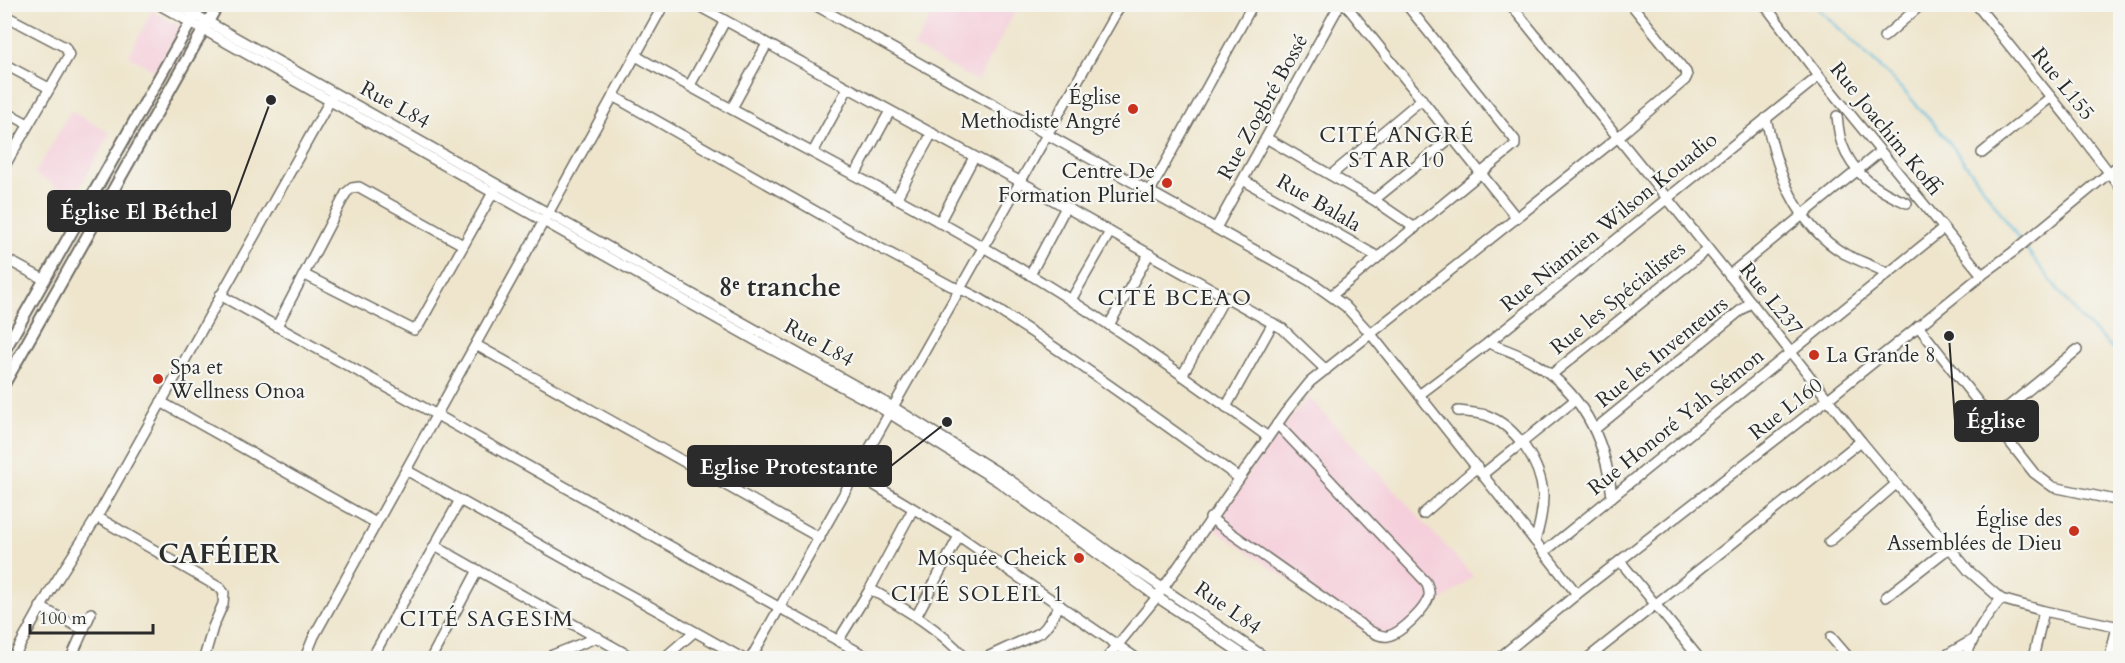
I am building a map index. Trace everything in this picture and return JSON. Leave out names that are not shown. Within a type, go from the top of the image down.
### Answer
[{"type":"main road","points":[[4,351],[201,4]]},
{"type":"main road","points":[[4,384],[218,4]]},
{"type":"street","name":"Rue L84","points":[[158,4],[193,19],[1007,478],[1108,552],[1266,658]]},
{"type":"street","name":"Rue L84","points":[[176,4],[193,19]]},
{"type":"street","points":[[305,658],[314,636],[664,4]]},
{"type":"street","points":[[694,4],[1110,231],[1283,329],[1326,370]]},
{"type":"street","points":[[813,4],[1332,295],[1370,333],[1577,594]]},
{"type":"street","points":[[751,658],[962,289],[1121,4]]},
{"type":"street","points":[[1150,191],[1253,4]]},
{"type":"street","points":[[1342,4],[1422,99],[1516,217]]},
{"type":"street","name":"Rue Zogbré Bossé","points":[[1216,228],[1342,4]]},
{"type":"street","points":[[1332,295],[1512,149],[1515,140],[1406,4]]},
{"type":"street","name":"Rue L237","points":[[1510,4],[1861,441],[1969,570],[2001,599],[2119,627]]},
{"type":"street","points":[[1107,658],[1157,597],[1268,436],[1310,382],[1617,138],[1687,76],[1631,4]]},
{"type":"street","name":"Rue Joachim Koffi","points":[[1764,4],[1880,152],[1982,275]]},
{"type":"street","points":[[1884,37],[1922,4]]},
{"type":"street","name":"Rue L155","points":[[1976,4],[2121,187]]},
{"type":"street","points":[[4,15],[65,47],[69,55],[4,167]]},
{"type":"street","points":[[690,85],[725,21]]},
{"type":"street","points":[[732,108],[767,44]]},
{"type":"street","points":[[636,56],[855,175],[1030,275],[1109,325],[1268,436]]},
{"type":"street","points":[[4,64],[49,88]]},
{"type":"street","name":"Rue Niamien Wilson Kouadio","points":[[1419,395],[1488,343],[1819,76]]},
{"type":"street","points":[[813,152],[848,88]]},
{"type":"street","points":[[613,96],[880,248],[951,286],[962,289],[1007,316],[1094,374],[1239,478]]},
{"type":"street","points":[[1982,153],[2050,97]]},
{"type":"street","points":[[14,658],[40,607],[97,517],[332,98]]},
{"type":"street","points":[[1331,175],[1422,99]]},
{"type":"street","points":[[4,111],[28,124]]},
{"type":"street","points":[[855,175],[890,111]]},
{"type":"street","points":[[1837,116],[1841,144],[1857,171],[1882,192],[1907,203]]},
{"type":"street","points":[[1766,118],[1778,167],[1785,184],[1804,215],[1816,230],[1837,248],[1887,273]]},
{"type":"street","points":[[896,199],[932,133]]},
{"type":"street","points":[[1374,200],[1452,137]]},
{"type":"street","points":[[1266,138],[1374,200],[1415,228]]},
{"type":"street","points":[[1729,275],[1880,152]]},
{"type":"street","points":[[939,223],[974,157]]},
{"type":"street","name":"Rue L160","points":[[1499,658],[2121,164]]},
{"type":"street","name":"Rue Balala","points":[[1243,180],[1378,257]]},
{"type":"street","points":[[277,326],[346,193],[352,188],[359,187],[464,245]]},
{"type":"street","points":[[305,275],[414,330],[419,325],[495,189]]},
{"type":"street","points":[[1030,275],[1066,207]]},
{"type":"street","name":"Rue Honoré Yah Sémon","points":[[1544,552],[1943,229]]},
{"type":"street","points":[[1071,300],[1110,231]]},
{"type":"street","name":"Rue les Spécialistes","points":[[1551,375],[1708,249]]},
{"type":"street","points":[[1109,325],[1149,254]]},
{"type":"street","points":[[4,258],[45,280]]},
{"type":"street","points":[[220,295],[869,658]]},
{"type":"street","points":[[1182,376],[1225,297]]},
{"type":"street","name":"Rue les Inventeurs","points":[[1595,429],[1751,302]]},
{"type":"street","points":[[1226,407],[1273,324]]},
{"type":"street","points":[[1918,326],[2034,473],[2045,482],[2074,492],[2121,501]]},
{"type":"street","points":[[1488,343],[1519,355],[1551,375],[1575,400],[1595,429],[1610,474],[1612,497]]},
{"type":"street","points":[[476,345],[820,538]]},
{"type":"street","points":[[1992,420],[2077,350]]},
{"type":"street","points":[[1423,514],[1480,470],[1522,443],[1575,400]]},
{"type":"street","points":[[161,402],[376,524]]},
{"type":"street","name":"Rue L84","points":[[891,411],[999,482],[1157,597],[1248,658]]},
{"type":"street","points":[[1458,411],[1486,416],[1513,433],[1522,443],[1537,470],[1542,486],[1542,516],[1535,541]]},
{"type":"street","points":[[1210,518],[1370,631],[1381,636],[1391,635],[1402,628],[1426,605],[1429,596],[1426,582],[1277,424]]},
{"type":"street","points":[[1588,658],[1861,441]]},
{"type":"street","points":[[406,470],[742,658]]},
{"type":"street","points":[[856,474],[959,536],[1136,658]]},
{"type":"street","points":[[1829,542],[1896,484]]},
{"type":"street","points":[[372,658],[460,500]]},
{"type":"street","points":[[838,641],[870,589],[913,509]]},
{"type":"street","points":[[97,517],[220,588],[224,593],[223,604],[204,658]]},
{"type":"street","points":[[917,615],[959,536]]},
{"type":"street","points":[[435,546],[633,658]]},
{"type":"street","points":[[1886,597],[1949,548]]},
{"type":"street","points":[[1620,561],[1699,658]]},
{"type":"street","points":[[431,658],[478,570]]},
{"type":"street","points":[[870,589],[917,615],[941,633],[966,658]]},
{"type":"street","points":[[1966,658],[1971,641],[2001,599]]},
{"type":"street","points":[[985,658],[1041,632],[1060,605]]},
{"type":"street","points":[[40,607],[84,630]]},
{"type":"street","points":[[2033,658],[2044,611]]},
{"type":"street","points":[[71,658],[91,613]]},
{"type":"street","points":[[2110,658],[2119,627]]},
{"type":"street","points":[[664,658],[694,632]]},
{"type":"street","points":[[545,658],[598,637]]},
{"type":"street","points":[[1831,637],[1849,658]]},
{"type":"street","points":[[1941,658],[1971,641]]},
{"type":"shaded area","points":[[938,4],[1019,5],[977,81],[914,47]]},
{"type":"shaded area","points":[[152,11],[180,27],[155,71],[129,56]]},
{"type":"shaded area","points":[[71,111],[110,133],[74,197],[35,174]]},
{"type":"shaded area","points":[[1309,397],[1473,576],[1386,647],[1212,527],[1279,431]]},
{"type":"waterway","points":[[1813,4],[1925,114],[1963,161],[2022,243]]},
{"type":"waterway","points":[[2025,247],[2080,318],[2120,355]]},
{"type":"place","name":"Église El Béthel","points":[[271,100]]},
{"type":"place","name":"Église Methodiste Angré","points":[[1133,109]]},
{"type":"place","name":"Centre De Formation Pluriel","points":[[1167,183]]},
{"type":"place","name":"Église","points":[[1949,336]]},
{"type":"place","name":"La Grande 8","points":[[1814,355]]},
{"type":"place","name":"Spa et Wellness Onoa","points":[[158,379]]},
{"type":"place","name":"Eglise Protestante","points":[[947,422]]},
{"type":"place","name":"Église des Assemblées de Dieu","points":[[2074,531]]},
{"type":"place","name":"Mosquée Cheick","points":[[1079,558]]},
{"type":"district","name":"CITÉ ANGRÉ STAR 10","points":[[1397,148]]},
{"type":"district","name":"8ᵉ tranche","points":[[780,287]]},
{"type":"district","name":"CITÉ BCEAO","points":[[1175,298]]},
{"type":"district","name":"CAFÉIER","points":[[219,554]]},
{"type":"district","name":"CITÉ SOLEIL 1","points":[[978,594]]},
{"type":"district","name":"CITÉ SAGESIM","points":[[487,619]]}]
